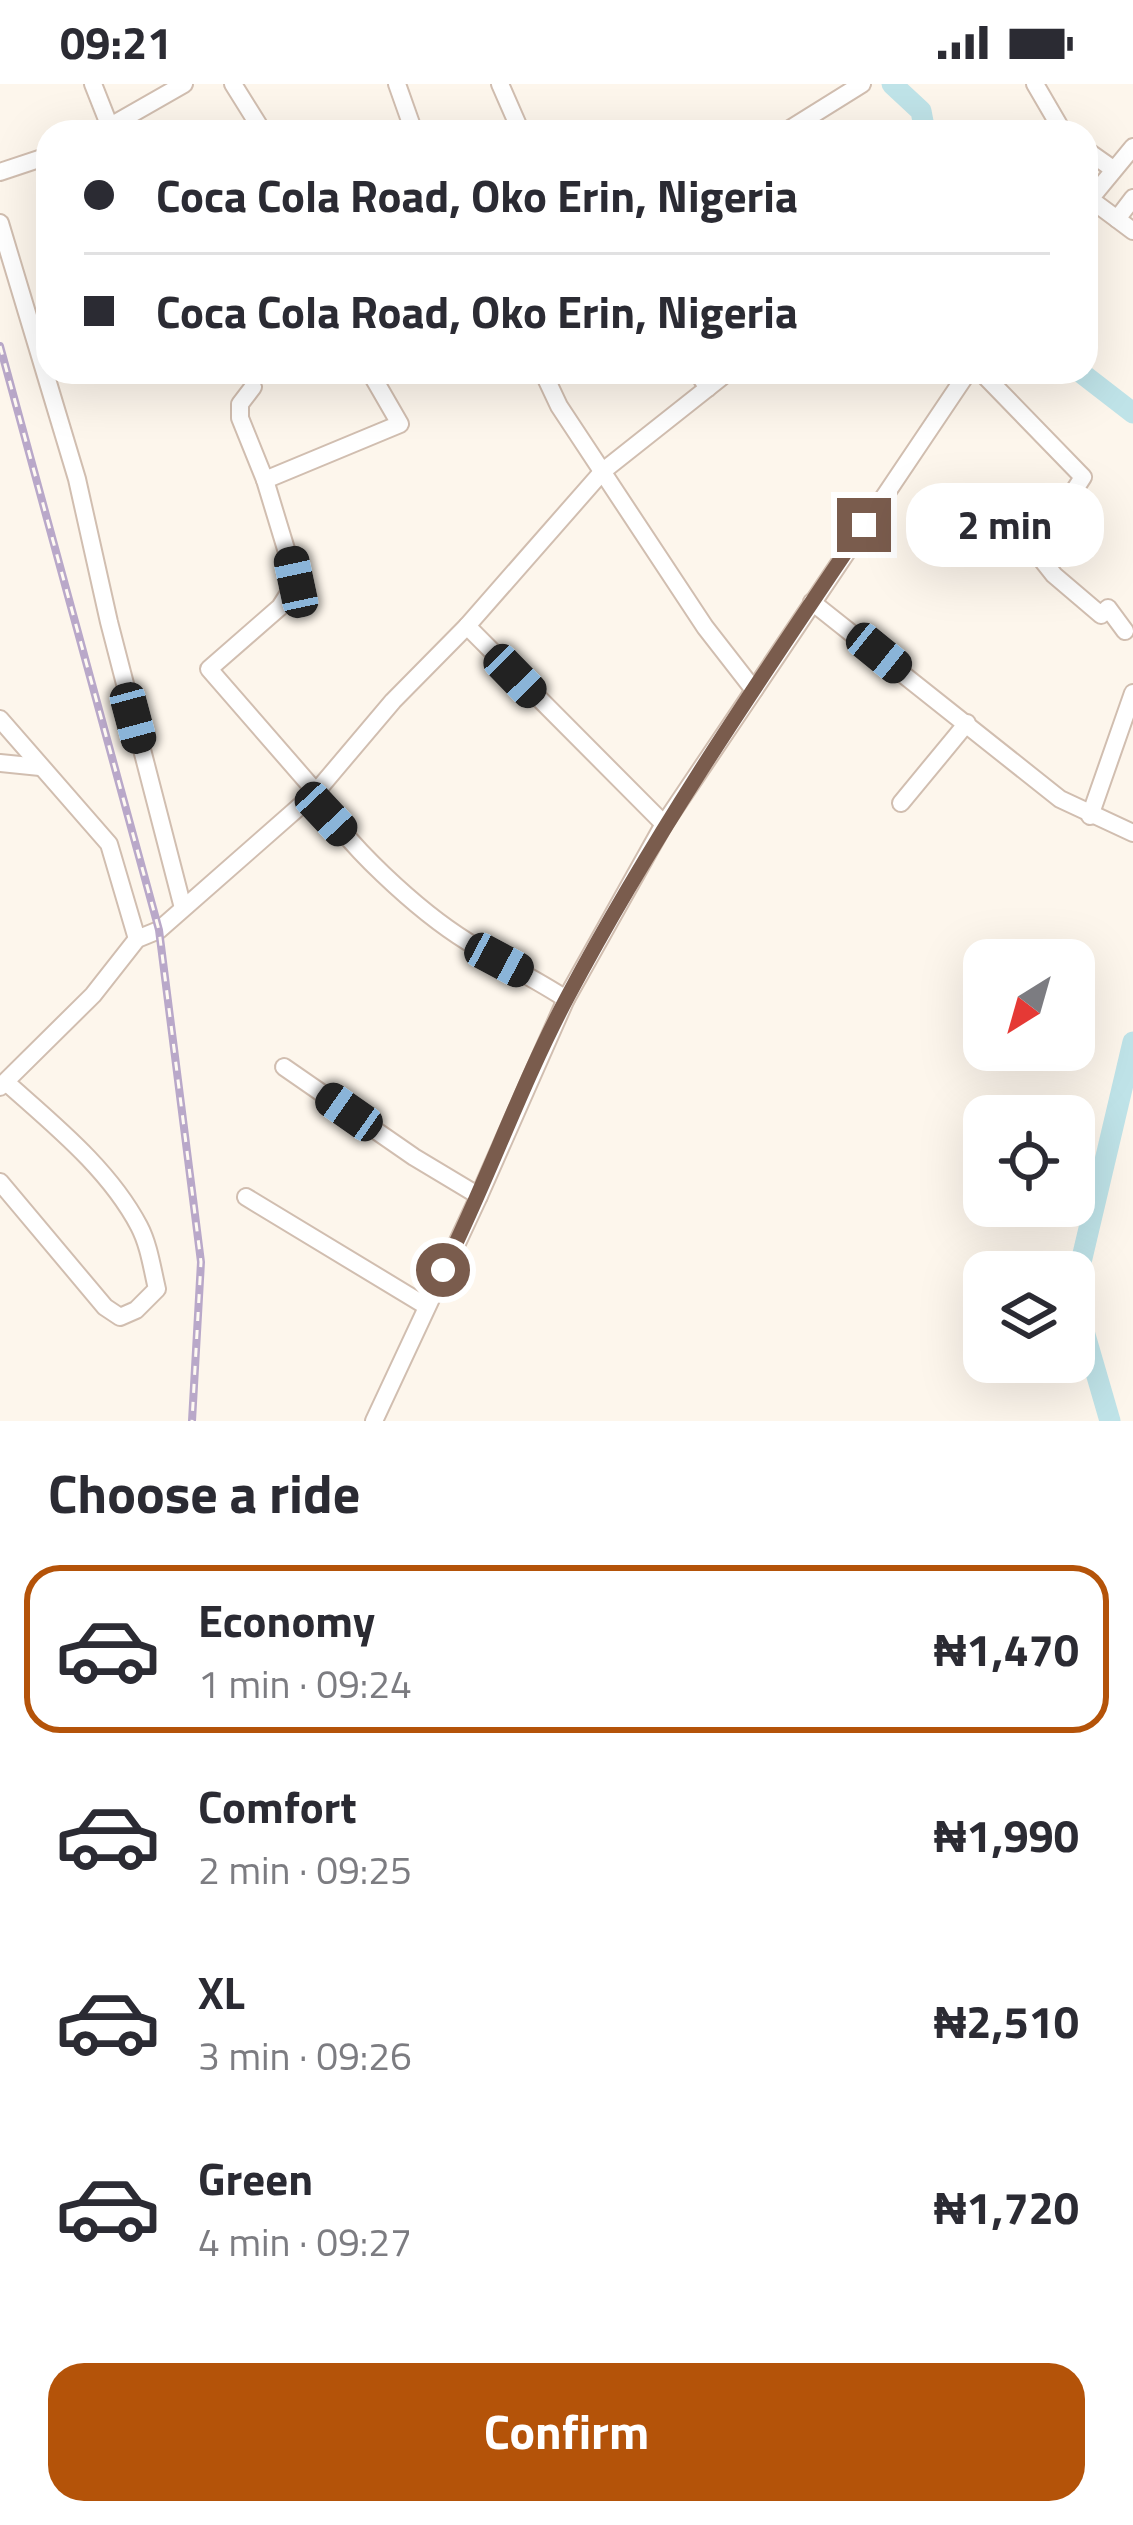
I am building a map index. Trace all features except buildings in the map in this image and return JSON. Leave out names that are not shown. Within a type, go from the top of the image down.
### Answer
[{"type":"street","points":[[92,84],[102,120]]},
{"type":"street","points":[[121,120],[184,84]]},
{"type":"street","points":[[233,84],[256,120]]},
{"type":"street","points":[[397,84],[410,120]]},
{"type":"street","points":[[500,84],[516,120]]},
{"type":"street","points":[[804,120],[862,84]]},
{"type":"street","points":[[1035,84],[1056,120]]},
{"type":"street","points":[[1098,189],[1133,147]]},
{"type":"street","points":[[1098,159],[1113,169]]},
{"type":"street","points":[[0,172],[36,160]]},
{"type":"street","points":[[1117,219],[1133,198]]},
{"type":"street","points":[[1098,208],[1133,231]]},
{"type":"street","points":[[0,223],[36,324]]},
{"type":"street","points":[[53,384],[183,908]]},
{"type":"street","points":[[266,480],[400,424],[377,384]]},
{"type":"street","points":[[549,384],[705,628],[754,690]]},
{"type":"street","points":[[0,1182],[105,1307],[120,1317],[136,1310],[157,1289],[141,1230],[126,1205],[87,1158],[3,1085],[93,995],[137,939],[159,930],[316,792],[603,470],[698,384]]},
{"type":"street","points":[[374,1421],[566,999],[664,824],[960,384]]},
{"type":"street","points":[[993,384],[1082,477],[1035,551],[1054,575],[1101,615],[1108,608],[1126,631]]},
{"type":"street","points":[[253,388],[240,404],[239,418],[266,480],[296,582],[280,607],[209,669],[316,792],[326,814],[429,913],[465,940],[566,999]]},
{"type":"street","points":[[812,602],[1060,799],[1133,833]]},
{"type":"street","points":[[467,626],[664,824]]},
{"type":"street","points":[[1090,816],[1133,693]]},
{"type":"street","points":[[0,719],[109,844],[137,939]]},
{"type":"street","points":[[901,802],[968,723]]},
{"type":"street","points":[[14,740],[0,763],[40,767]]},
{"type":"street","points":[[284,1067],[479,1196]]},
{"type":"street","points":[[246,1196],[426,1306]]},
{"type":"waterway","points":[[892,84],[921,111],[923,120]]},
{"type":"waterway","points":[[1096,384],[1133,413]]},
{"type":"waterway","points":[[1084,1251],[1133,1042]]},
{"type":"waterway","points":[[1095,1369],[1110,1421]]},
{"type":"railway","points":[[0,346],[159,930],[201,1262],[192,1421]]},
{"type":"route","points":[[443,1270],[566,999],[664,824],[864,525]]}]
